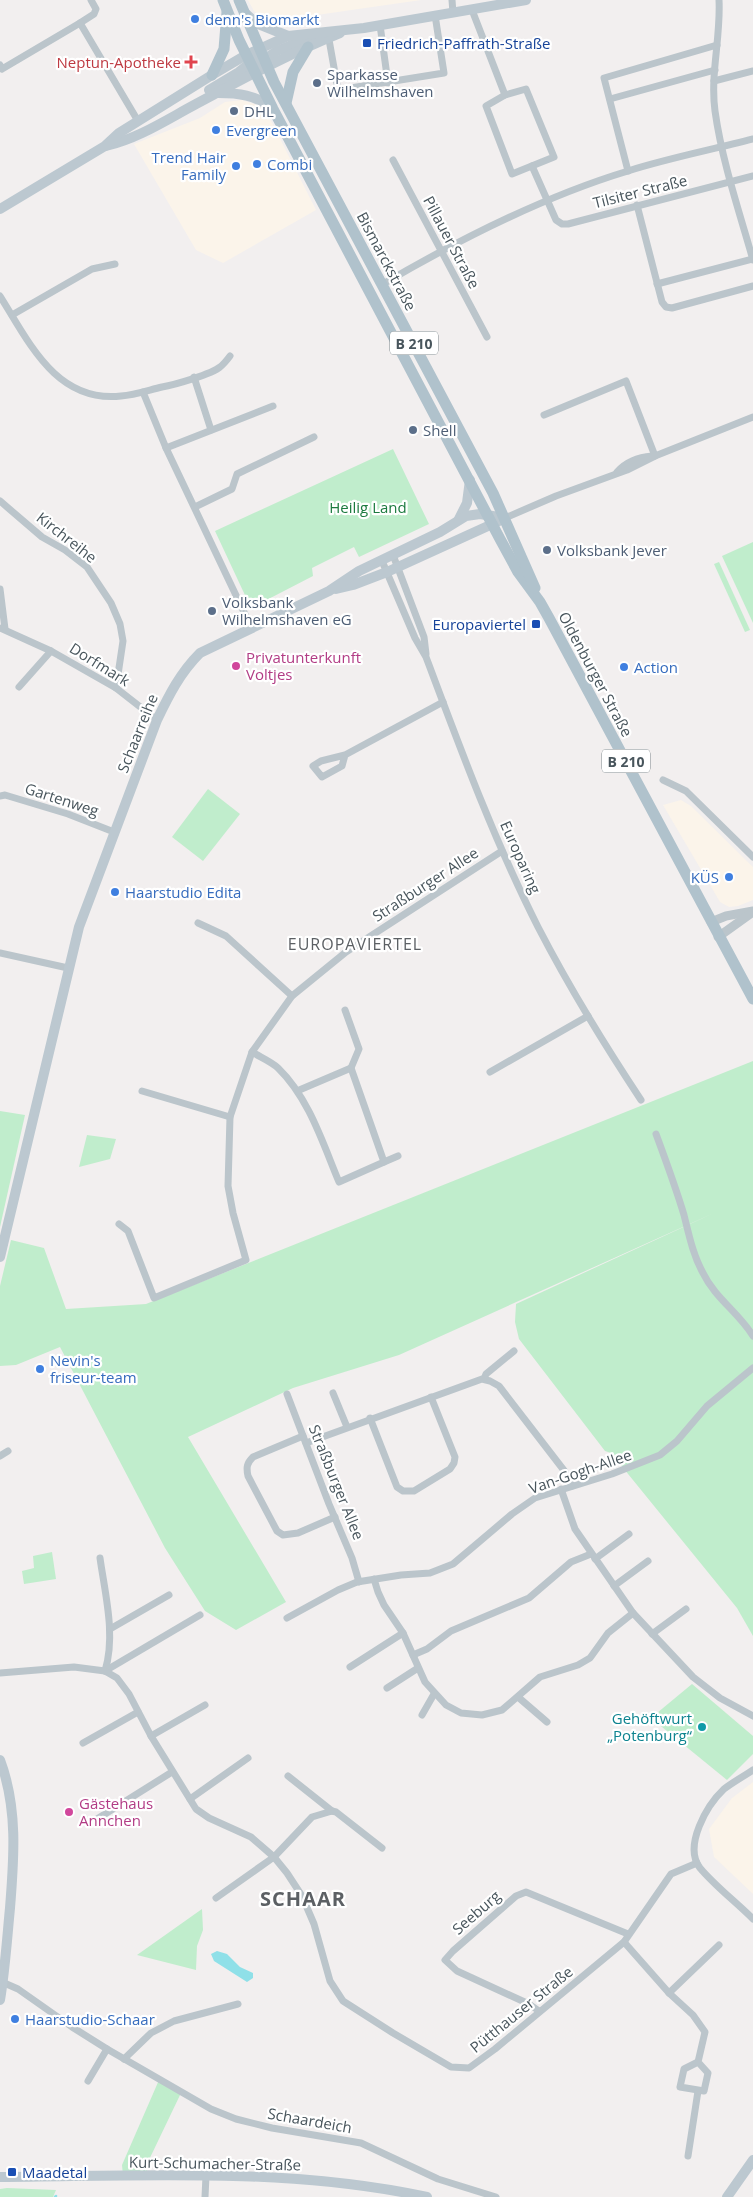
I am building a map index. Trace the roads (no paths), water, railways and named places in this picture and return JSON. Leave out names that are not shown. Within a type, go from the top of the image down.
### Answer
[{"type":"main road","name":"Bismarckstraße","points":[[239,0],[263,58],[286,103],[505,518]]},
{"type":"main road","points":[[191,107],[204,93],[251,64],[277,51],[328,34],[526,0]]},
{"type":"main road","name":"Bismarckstraße","points":[[225,5],[273,109],[490,519]]},
{"type":"main road","points":[[212,75],[224,49],[225,5]]},
{"type":"main road","points":[[244,12],[256,23],[288,36],[328,34]]},
{"type":"main road","points":[[0,209],[105,146],[119,133],[212,75],[251,64],[263,58],[308,47],[328,34]]},
{"type":"main road","points":[[263,58],[288,36]]},
{"type":"main road","points":[[286,103],[293,72],[308,47]]},
{"type":"main road","points":[[105,146],[125,142],[168,121],[217,93],[251,64]]},
{"type":"main road","points":[[217,93],[247,95],[273,109]]},
{"type":"main road","points":[[458,520],[465,508],[470,480]]},
{"type":"main road","points":[[458,520],[473,514],[490,519],[505,518]]},
{"type":"main road","name":"Oldenburger Straße","points":[[505,518],[540,602],[718,937],[753,999]]},
{"type":"main road","name":"Oldenburger Straße","points":[[490,519],[518,572],[540,602]]},
{"type":"main road","name":"Schaarreihe","points":[[329,591],[354,585],[387,572],[490,519]]},
{"type":"main road","name":"Schaarreihe","points":[[0,1257],[80,922],[157,720],[180,676],[200,653],[329,591],[355,573],[440,532],[458,520]]},
{"type":"main road","points":[[0,1760],[10,1795],[13,1834],[13,1867],[1,1991]]},
{"type":"main road","points":[[729,2196],[753,2160]]},
{"type":"main road","name":"Kurt-Schumacher-Straße","points":[[0,2177],[272,2176],[332,2182],[427,2197]]},
{"type":"street","points":[[1,67],[94,14],[96,9],[92,0]]},
{"type":"street","points":[[452,0],[454,13]]},
{"type":"street","points":[[657,284],[753,259],[730,183],[715,110],[714,81],[720,0]]},
{"type":"street","points":[[472,10],[474,21],[505,96]]},
{"type":"street","points":[[328,34],[338,90],[388,83],[444,73],[435,15]]},
{"type":"street","points":[[80,23],[138,121]]},
{"type":"street","points":[[380,25],[388,83]]},
{"type":"street","points":[[628,171],[604,78],[717,45]]},
{"type":"street","points":[[610,99],[715,70]]},
{"type":"street","points":[[714,81],[753,70]]},
{"type":"street","points":[[526,90],[554,158],[532,166],[512,174],[486,106],[505,96],[526,90]]},
{"type":"street","name":"Tilsiter Straße","points":[[383,284],[503,219],[547,201],[628,171],[753,139]]},
{"type":"street","name":"Pillauer Straße","points":[[394,160],[487,337]]},
{"type":"street","points":[[532,166],[547,201]]},
{"type":"street","name":"Tilsiter Straße","points":[[547,201],[556,220],[562,224],[568,224],[753,176]]},
{"type":"street","points":[[637,205],[662,302],[666,306],[672,308],[753,286]]},
{"type":"street","points":[[12,315],[92,269],[115,264]]},
{"type":"street","points":[[0,296],[43,363],[62,380],[84,392],[103,396],[121,396],[143,392],[219,369],[230,356]]},
{"type":"street","points":[[194,377],[211,430]]},
{"type":"street","points":[[544,415],[626,381],[655,456]]},
{"type":"street","points":[[143,392],[166,448],[252,629]]},
{"type":"street","points":[[166,448],[273,406]]},
{"type":"street","points":[[505,518],[617,472],[624,465],[643,457],[655,456],[753,417]]},
{"type":"street","points":[[195,508],[232,489],[237,474],[314,437]]},
{"type":"street","name":"Kirchreihe","points":[[0,501],[42,537],[65,550],[87,567],[111,603],[120,624],[123,641],[116,688]]},
{"type":"street","name":"Europaring","points":[[393,556],[424,637],[426,656]]},
{"type":"street","name":"Europaring","points":[[382,561],[416,638],[426,656],[502,851],[538,926],[588,1016],[641,1100]]},
{"type":"street","name":"Dorfmark","points":[[0,589],[3,628],[51,651],[116,688],[157,720]]},
{"type":"street","name":"Dorfmark","points":[[19,687],[51,651]]},
{"type":"street","points":[[345,755],[443,702]]},
{"type":"street","points":[[663,780],[686,791],[753,857]]},
{"type":"street","name":"Gartenweg","points":[[0,796],[4,795],[68,814],[114,832]]},
{"type":"street","name":"Straßburger Allee","points":[[120,1224],[128,1231],[154,1298],[246,1260],[233,1213],[228,1186],[230,1117],[252,1052],[292,996],[346,952],[502,851]]},
{"type":"street","points":[[711,922],[726,916],[753,912]]},
{"type":"street","points":[[718,937],[753,912]]},
{"type":"street","points":[[198,923],[226,936],[292,996]]},
{"type":"street","points":[[0,953],[68,968]]},
{"type":"street","points":[[345,1010],[359,1049],[351,1068],[384,1162]]},
{"type":"street","points":[[490,1072],[588,1016]]},
{"type":"street","points":[[252,1052],[278,1068],[296,1091],[318,1133],[339,1182],[398,1156]]},
{"type":"street","points":[[296,1091],[351,1068]]},
{"type":"street","points":[[142,1092],[230,1117]]},
{"type":"street","points":[[656,1134],[684,1213],[693,1250],[703,1273],[713,1290],[753,1336]]},
{"type":"street","points":[[484,1379],[486,1374],[514,1351]]},
{"type":"street","name":"Van-Gogh-Allee","points":[[287,1618],[338,1590],[359,1582],[430,1573],[453,1564],[512,1514],[535,1498],[644,1463],[660,1455],[677,1441],[707,1406],[753,1368]]},
{"type":"street","points":[[335,1517],[298,1533],[283,1535],[277,1531],[248,1476],[248,1463],[253,1457],[347,1427],[484,1379],[498,1386],[566,1473],[572,1486]]},
{"type":"street","points":[[333,1393],[347,1427]]},
{"type":"street","name":"Straßburger Allee","points":[[287,1394],[352,1558],[359,1582]]},
{"type":"street","points":[[370,1418],[397,1487],[402,1491],[414,1491],[450,1468],[454,1463],[454,1457],[431,1397]]},
{"type":"street","points":[[0,1456],[8,1452]]},
{"type":"street","points":[[561,1489],[575,1529],[633,1613],[692,1677],[720,1698],[753,1716]]},
{"type":"street","points":[[413,1655],[427,1649],[451,1631],[529,1598],[571,1562],[593,1556],[629,1534]]},
{"type":"street","points":[[100,1558],[110,1629],[110,1656],[105,1671]]},
{"type":"street","points":[[614,1586],[648,1561]]},
{"type":"street","points":[[374,1579],[384,1605],[404,1633],[418,1668],[434,1694],[446,1705],[461,1713],[482,1715],[502,1710],[540,1677],[578,1665],[590,1658],[608,1633],[633,1613]]},
{"type":"street","points":[[110,1629],[169,1595]]},
{"type":"street","points":[[652,1634],[686,1609]]},
{"type":"street","points":[[0,1673],[74,1667],[105,1671],[200,1614]]},
{"type":"street","points":[[350,1668],[404,1633]]},
{"type":"street","points":[[387,1688],[418,1668]]},
{"type":"street","name":"Pütthauser Straße","points":[[105,1671],[116,1678],[129,1694],[151,1736],[196,1809],[209,1818],[251,1837],[274,1857],[302,1896],[314,1924],[330,1980],[343,2001],[451,2067],[469,2068],[495,2049],[624,1942],[671,1874],[697,1863]]},
{"type":"street","points":[[422,1715],[434,1694]]},
{"type":"street","points":[[518,1697],[548,1722]]},
{"type":"street","points":[[151,1736],[205,1705]]},
{"type":"street","points":[[83,1743],[138,1712]]},
{"type":"street","points":[[190,1799],[248,1758]]},
{"type":"street","points":[[753,1770],[724,1790],[711,1806],[695,1836],[693,1850],[697,1863],[753,1919]]},
{"type":"street","points":[[97,1819],[172,1772]]},
{"type":"street","points":[[288,1776],[382,1848]]},
{"type":"street","points":[[216,1898],[274,1857],[312,1817],[332,1811]]},
{"type":"street","name":"Seeburg","points":[[539,2011],[529,2004],[457,1971],[445,1960],[508,1902],[526,1892],[628,1934]]},
{"type":"street","points":[[624,1942],[669,1993],[693,2015],[705,2032],[698,2062]]},
{"type":"street","points":[[669,1993],[719,1945]]},
{"type":"street","name":"Schaardeich","points":[[1,1991],[18,1989],[107,2049],[204,2105],[236,2119],[272,2128],[361,2143],[438,2179],[496,2197]]},
{"type":"street","points":[[124,2059],[151,2034],[174,2021],[238,2004]]},
{"type":"street","points":[[88,2081],[107,2049]]},
{"type":"street","points":[[698,2062],[708,2073],[704,2091],[680,2087],[684,2069],[698,2062]]},
{"type":"street","points":[[688,2156],[698,2091]]},
{"type":"street","points":[[205,2197],[206,2176]]},
{"type":"water","points":[[217,1951],[227,1954],[240,1967],[253,1973],[253,1978],[247,1982],[214,1961],[211,1954]]},
{"type":"place","name":"denn's Biomarkt","points":[[195,19]]},
{"type":"place","name":"Friedrich-Paffrath-Straße","points":[[367,43]]},
{"type":"place","name":"Neptun-Apotheke","points":[[191,62]]},
{"type":"place","name":"Sparkasse Wilhelmshaven","points":[[317,83]]},
{"type":"place","name":"DHL","points":[[234,111]]},
{"type":"place","name":"Evergreen","points":[[216,130]]},
{"type":"place","name":"Combi","points":[[257,164]]},
{"type":"place","name":"Trend Hair Family","points":[[236,166]]},
{"type":"place","name":"Shell","points":[[413,430]]},
{"type":"place","name":"Volksbank Jever","points":[[547,550]]},
{"type":"place","name":"Volksbank Wilhelmshaven eG","points":[[212,611]]},
{"type":"place","name":"Europaviertel","points":[[536,624]]},
{"type":"place","name":"Privatunterkunft Voltjes","points":[[236,666]]},
{"type":"place","name":"Action","points":[[624,667]]},
{"type":"place","name":"KÜS","points":[[729,877]]},
{"type":"place","name":"Haarstudio Edita","points":[[115,892]]},
{"type":"place","name":"Nevin's friseur-team","points":[[40,1369]]},
{"type":"place","name":"Gehöftwurt „Potenburg“","points":[[702,1727]]},
{"type":"place","name":"Gästehaus Annchen","points":[[69,1812]]},
{"type":"place","name":"Haarstudio-Schaar","points":[[15,2019]]},
{"type":"place","name":"Maadetal","points":[[12,2172]]},
{"type":"district","name":"EUROPAVIERTEL","points":[[355,944]]},
{"type":"district","name":"SCHAAR","points":[[303,1898]]},
{"type":"park label","name":"Heilig Land","points":[[368,507]]}]
